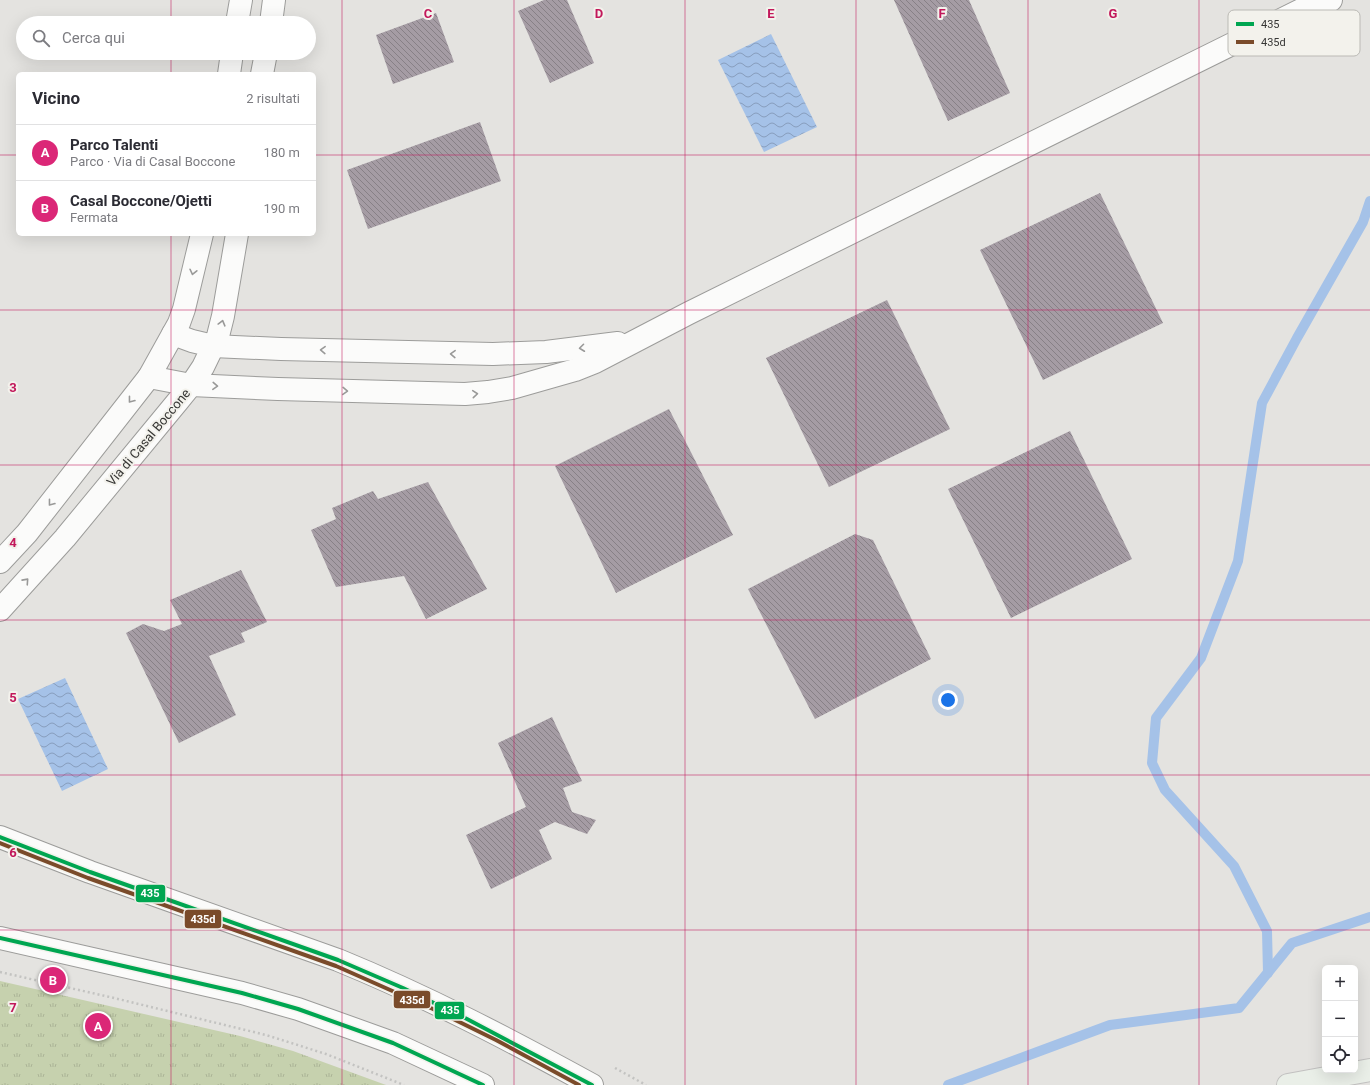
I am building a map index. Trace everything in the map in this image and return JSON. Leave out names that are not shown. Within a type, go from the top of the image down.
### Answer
[{"type":"main road","points":[[1288,1085],[1370,1070]]},
{"type":"street","points":[[238,16],[241,0]]},
{"type":"street","points":[[272,16],[274,0]]},
{"type":"street","points":[[1301,10],[1309,6],[1331,0]]},
{"type":"street","points":[[149,377],[191,385],[278,390],[465,394],[488,392],[535,382],[575,370],[595,362],[635,340],[1228,46]]},
{"type":"street","points":[[229,72],[231,60]]},
{"type":"street","points":[[262,72],[265,60]]},
{"type":"street","points":[[0,562],[27,533],[149,377],[173,334],[184,309],[202,236]]},
{"type":"street","name":"Via di Casal Boccone","points":[[0,610],[65,538],[191,385],[203,367],[214,346],[223,316],[237,236]]},
{"type":"street","points":[[173,334],[192,341],[214,346],[493,354],[562,351],[635,340]]},
{"type":"street","points":[[0,837],[90,872],[338,960],[376,976],[483,1027],[592,1085]]},
{"type":"street","points":[[0,938],[242,993],[298,1009],[393,1043],[483,1085]]},
{"type":"path","points":[[0,972],[266,1035],[326,1054],[404,1085]]},
{"type":"green space","points":[[0,981],[240,1036],[293,1051],[386,1085],[0,1085]]},
{"type":"water","points":[[771,34],[817,127],[764,152],[718,60]]},
{"type":"water","points":[[65,678],[108,769],[62,791],[18,699]]},
{"type":"building","points":[[544,0],[567,0],[594,63],[550,83],[518,11]]},
{"type":"building","points":[[894,0],[969,0],[1010,93],[948,121]]},
{"type":"building","points":[[436,13],[454,62],[393,84],[376,35]]},
{"type":"building","points":[[480,122],[501,181],[368,229],[347,170]]},
{"type":"building","points":[[1100,193],[1163,323],[1043,380],[980,250]]},
{"type":"building","points":[[887,300],[950,429],[829,487],[766,358]]},
{"type":"building","points":[[669,409],[733,535],[616,593],[555,466]]},
{"type":"building","points":[[1070,431],[1132,559],[1011,618],[948,489]]},
{"type":"building","points":[[428,482],[487,589],[426,619],[404,576],[336,587],[311,530],[336,519],[332,508],[373,491],[378,499]]},
{"type":"building","points":[[855,534],[873,540],[931,659],[815,719],[748,589]]},
{"type":"building","points":[[241,570],[267,622],[241,633],[245,642],[209,656],[236,715],[179,743],[126,633],[143,624],[164,631],[182,624],[170,600]]},
{"type":"building","points":[[552,717],[582,781],[563,788],[572,812],[596,820],[587,834],[555,822],[539,830],[552,859],[491,889],[466,835],[526,807],[498,743]]},
{"type":"waterway","points":[[1268,973],[1267,931],[1234,866],[1165,790],[1152,763],[1156,718],[1201,658],[1238,561],[1262,403],[1363,222],[1370,201]]},
{"type":"waterway","points":[[948,1085],[1110,1025],[1239,1008],[1292,943],[1370,917]]},
{"type":"transit line","name":"435","points":[[0,837],[90,872],[338,960],[403,988],[467,1019],[592,1085]]},
{"type":"transit line","name":"435d","points":[[0,843],[88,878],[336,966],[433,1009],[496,1040],[579,1085]]},
{"type":"transit line","name":"435","points":[[0,938],[242,993],[298,1009],[393,1043],[483,1085]]},
{"type":"place","name":"Casal Boccone/Ojetti","points":[[53,980]]},
{"type":"place","name":"Parco Talenti","points":[[98,1026]]}]
